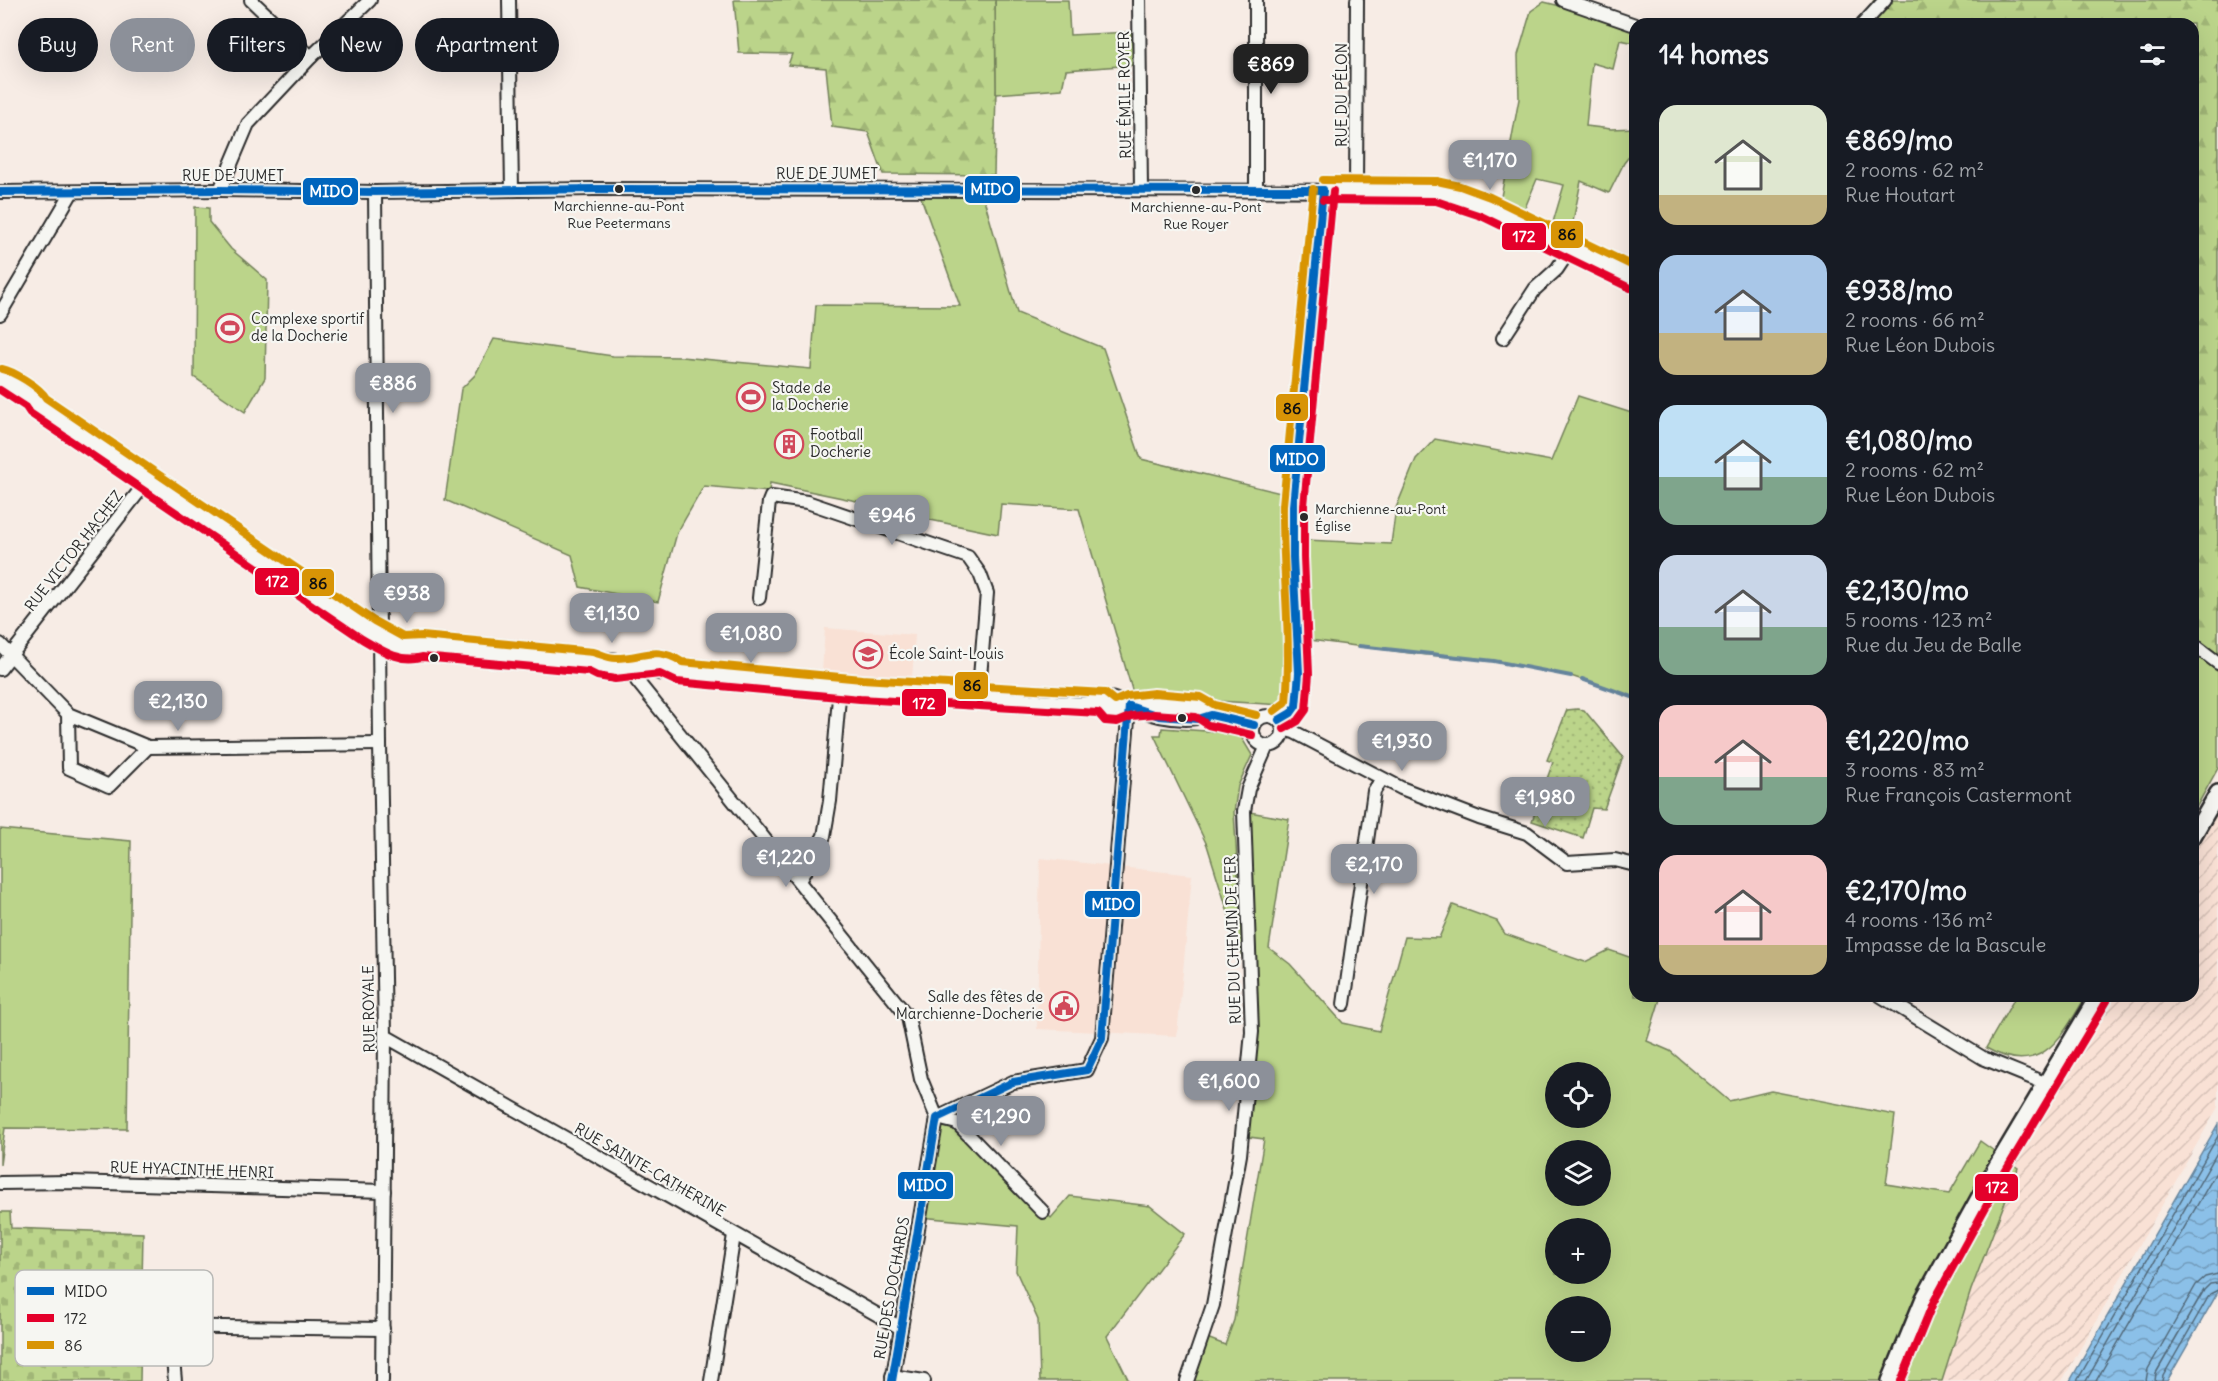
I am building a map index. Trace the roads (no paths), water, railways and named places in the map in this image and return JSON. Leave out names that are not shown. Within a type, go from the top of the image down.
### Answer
[{"type":"main road","points":[[2199,826],[2218,793]]},
{"type":"main road","points":[[1890,1381],[1924,1298],[2025,1117],[2094,1002]]},
{"type":"street","points":[[250,0],[311,57]]},
{"type":"street","points":[[220,190],[248,124],[311,57],[370,0]]},
{"type":"street","points":[[509,0],[512,190]]},
{"type":"street","name":"RUE ÉMILE ROYER","points":[[1139,0],[1141,190]]},
{"type":"street","points":[[1256,0],[1256,190]]},
{"type":"street","name":"RUE DU PÉLON","points":[[1356,191],[1357,0]]},
{"type":"street","points":[[1563,0],[1629,23]]},
{"type":"street","points":[[1868,18],[1881,2]]},
{"type":"street","name":"RUE DE JUMET","points":[[0,192],[220,190],[375,192],[512,190],[1437,191],[1485,206],[1629,276]]},
{"type":"street","points":[[1323,190],[1293,506],[1293,557],[1299,673],[1296,706],[1281,724],[1281,739],[1278,742],[1266,746],[1256,740],[1254,726],[1260,718],[1270,716],[1281,724],[1294,732],[1382,779],[1439,804],[1527,833],[1568,863],[1614,860],[1629,864]]},
{"type":"street","points":[[0,314],[72,192]]},
{"type":"street","name":"RUE ROYALE","points":[[375,192],[385,1036],[382,1381]]},
{"type":"street","points":[[1503,338],[1535,288],[1557,269],[1571,248]]},
{"type":"street","points":[[0,379],[36,401],[36,404],[380,636],[414,640],[421,646],[592,662],[599,667],[666,664],[678,672],[861,689],[865,687],[1103,703],[1109,698],[1119,699],[1129,706],[1154,703],[1200,707],[1211,715],[1254,726]]},
{"type":"street","name":"RUE VICTOR HACHEZ","points":[[0,669],[148,480]]},
{"type":"street","points":[[759,598],[768,502],[771,497],[807,502],[968,557],[981,574],[987,593],[980,677],[981,696]]},
{"type":"street","points":[[0,644],[68,714],[148,747],[380,744]]},
{"type":"street","points":[[2199,649],[2218,663]]},
{"type":"street","points":[[635,666],[637,681],[908,1017],[921,1079],[937,1118]]},
{"type":"street","points":[[799,880],[824,836],[830,801],[840,686]]},
{"type":"street","points":[[937,1118],[1013,1082],[1087,1070],[1102,1038],[1129,706]]},
{"type":"street","points":[[68,714],[69,768],[109,786],[148,747]]},
{"type":"street","name":"RUE DU CHEMIN DE FER","points":[[1187,1381],[1213,1305],[1240,1155],[1252,1032],[1244,811],[1248,789],[1266,746]]},
{"type":"street","points":[[1344,1004],[1374,791],[1382,779]]},
{"type":"street","points":[[1891,1002],[1983,1058],[2046,1084]]},
{"type":"street","name":"RUE SAINTE-CATHERINE","points":[[385,1036],[901,1328]]},
{"type":"street","points":[[937,1118],[957,1123],[1043,1212]]},
{"type":"street","name":"RUE DES DOCHARDS","points":[[892,1379],[937,1118]]},
{"type":"street","name":"RUE HYACINTHE HENRI","points":[[0,1183],[92,1182],[384,1191]]},
{"type":"street","points":[[711,1381],[734,1235]]},
{"type":"street","points":[[213,1327],[383,1329]]},
{"type":"street","points":[[174,1366],[175,1381]]},
{"type":"street","points":[[892,1379],[924,1381]]},
{"type":"water","points":[[2218,1124],[2218,1292],[2167,1381],[2070,1381]]},
{"type":"waterway","points":[[1359,646],[1494,661],[1571,676]]},
{"type":"waterway","points":[[1582,679],[1629,696]]},
{"type":"place","name":"Marchienne-au-Pont Rue Peetermans","points":[[619,189]]},
{"type":"place","name":"Marchienne-au-Pont Rue Royer","points":[[1196,190]]},
{"type":"place","name":"Complexe sportif de la Docherie","points":[[230,328]]},
{"type":"place","name":"Stade de la Docherie","points":[[751,397]]},
{"type":"place","name":"Football Docherie","points":[[789,444]]},
{"type":"place","name":"Marchienne-au-Pont Église","points":[[1304,517]]},
{"type":"place","name":"École Saint-Louis","points":[[868,654]]},
{"type":"place","name":"Salle des fêtes de Marchienne-Docherie","points":[[1064,1006]]}]
